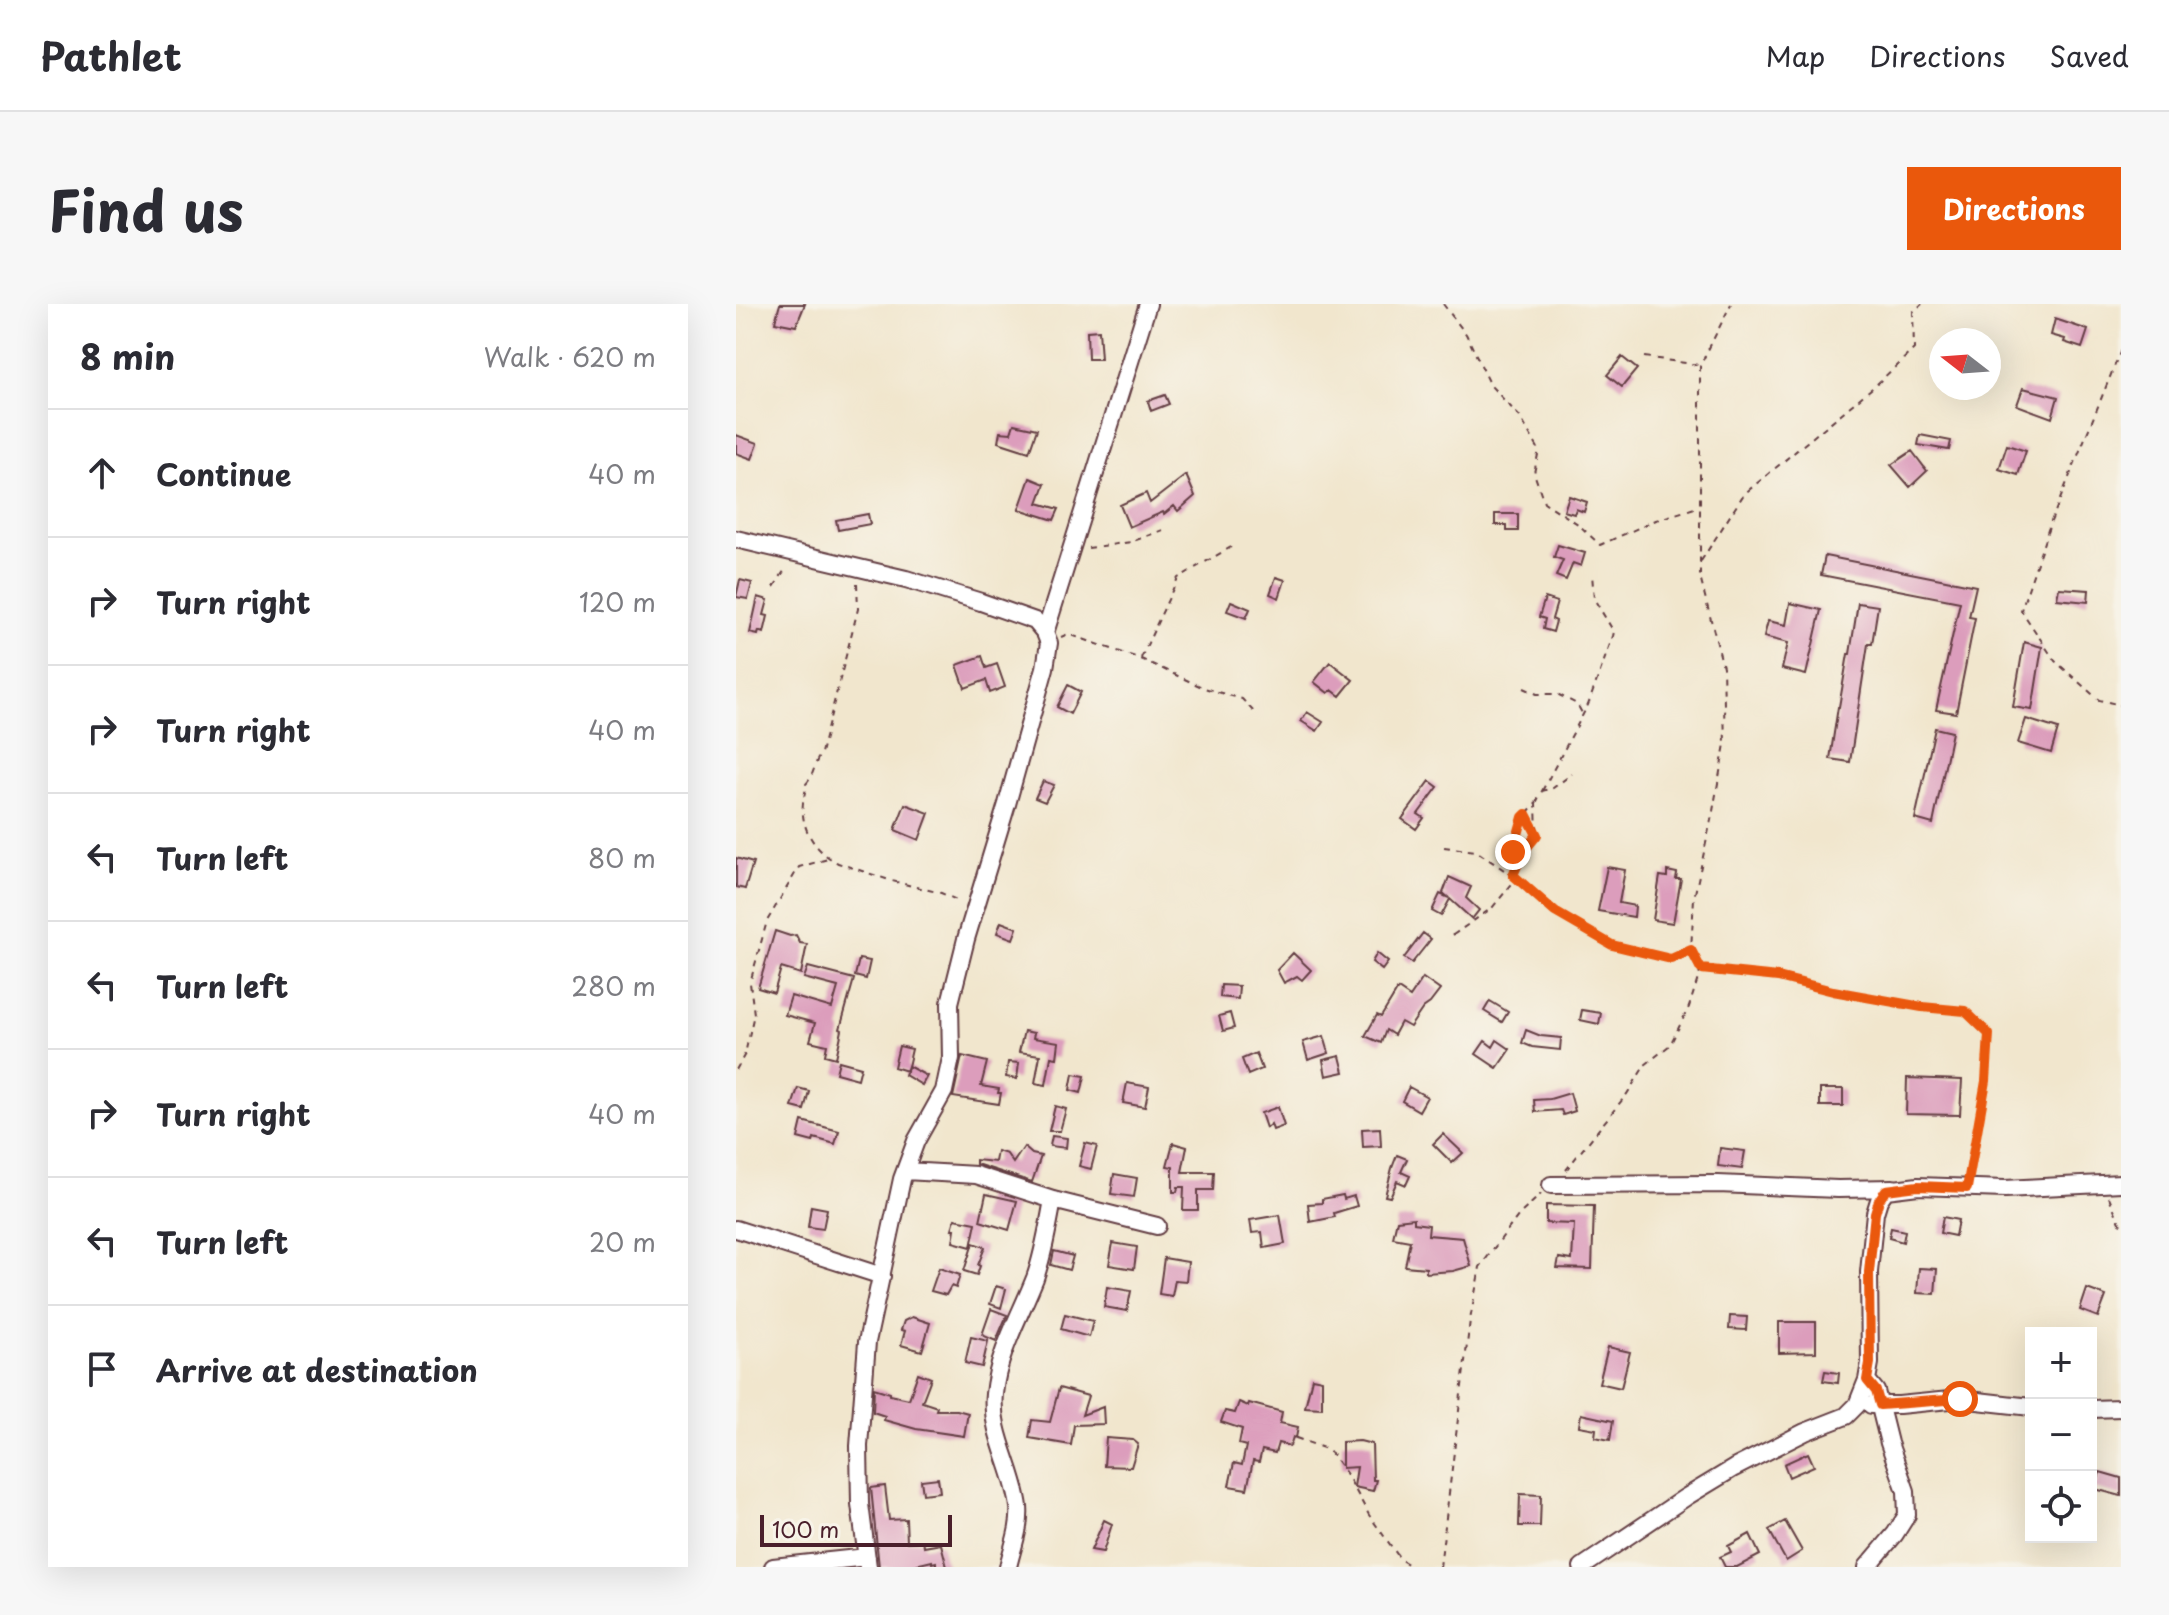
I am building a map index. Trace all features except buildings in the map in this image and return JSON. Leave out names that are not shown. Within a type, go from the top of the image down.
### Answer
[{"type":"street","points":[[773,1567],[867,1562],[860,1504],[859,1446],[867,1342],[905,1171],[916,1141],[944,1091],[951,1058],[950,1003],[966,939],[1045,668],[1047,638],[1071,550],[1148,304]]},
{"type":"street","points":[[736,539],[906,579],[981,602],[1035,621],[1047,638]]},
{"type":"street","points":[[905,1171],[976,1175],[1022,1192],[1157,1226]]},
{"type":"street","points":[[1551,1185],[1718,1184],[1838,1189],[2112,1184]]},
{"type":"street","points":[[1582,1567],[1734,1468],[1805,1432],[1846,1416],[1857,1405],[1870,1363],[1869,1272],[1875,1213],[1886,1190],[1911,1187]]},
{"type":"street","points":[[1008,1567],[1018,1528],[1019,1510],[1016,1488],[993,1412],[994,1392],[997,1370],[1037,1274],[1053,1200]]},
{"type":"street","points":[[736,1229],[882,1276]]},
{"type":"street","points":[[1867,1380],[1876,1391],[1889,1443],[1906,1491],[1907,1515],[1869,1566]]},
{"type":"street","points":[[1857,1405],[1960,1399],[2025,1406]]},
{"type":"street","points":[[2097,1409],[2121,1408]]},
{"type":"path","points":[[1443,304],[1466,334],[1491,386],[1520,417],[1539,450],[1534,473],[1544,502],[1578,524],[1600,545],[1656,520],[1699,507]]},
{"type":"path","points":[[1440,1567],[1470,1320],[1480,1267],[1518,1216],[1569,1167],[1627,1094],[1645,1065],[1670,1045],[1689,1007],[1701,969],[1691,950],[1694,898],[1725,744],[1723,667],[1700,577],[1700,366],[1731,304]]},
{"type":"path","points":[[1700,562],[1744,494],[1877,384],[1914,349],[1913,312],[1922,304]]},
{"type":"path","points":[[2121,350],[2050,524],[2021,610],[2055,661],[2099,700],[2121,705]]},
{"type":"path","points":[[1644,357],[1700,366]]},
{"type":"path","points":[[1071,550],[1131,542],[1163,530]]},
{"type":"path","points":[[1141,659],[1178,578],[1231,547]]},
{"type":"path","points":[[774,587],[795,553]]},
{"type":"path","points":[[857,567],[858,609],[821,753],[806,784],[803,803],[806,831],[829,859],[892,881],[941,893],[965,904]]},
{"type":"path","points":[[1512,868],[1523,817],[1536,803],[1588,705],[1614,632],[1594,599],[1592,574]]},
{"type":"path","points":[[1047,638],[1068,634],[1141,659],[1204,688],[1242,699],[1254,712]]},
{"type":"path","points":[[1524,688],[1531,693],[1557,694],[1577,704],[1588,705]]},
{"type":"path","points":[[1577,704],[1582,714]]},
{"type":"path","points":[[1542,791],[1553,788],[1572,774]]},
{"type":"path","points":[[1453,935],[1492,908],[1514,876],[1523,852],[1537,835],[1536,803]]},
{"type":"path","points":[[1526,814],[1537,835]]},
{"type":"path","points":[[1444,847],[1476,851],[1514,876],[1555,912],[1612,945],[1671,959],[1691,950]]},
{"type":"path","points":[[736,1070],[745,1054],[754,1014],[750,983],[767,921],[799,867],[829,859]]},
{"type":"path","points":[[1701,969],[1778,977],[1833,991],[1922,1007],[1965,1011],[1989,1034],[1986,1081],[1967,1188]]},
{"type":"path","points":[[2112,1184],[2121,1225]]},
{"type":"path","points":[[1296,1438],[1329,1450],[1401,1560],[1413,1567]]},
{"type":"route","points":[[1513,852],[1526,814],[1537,835],[1523,852],[1513,875],[1555,912],[1612,945],[1671,959],[1691,950],[1701,969],[1778,977],[1833,991],[1922,1007],[1965,1011],[1989,1034],[1986,1081],[1967,1188],[1918,1186],[1886,1190],[1875,1213],[1869,1272],[1870,1363],[1867,1380],[1876,1391],[1880,1405],[1960,1399]]}]
